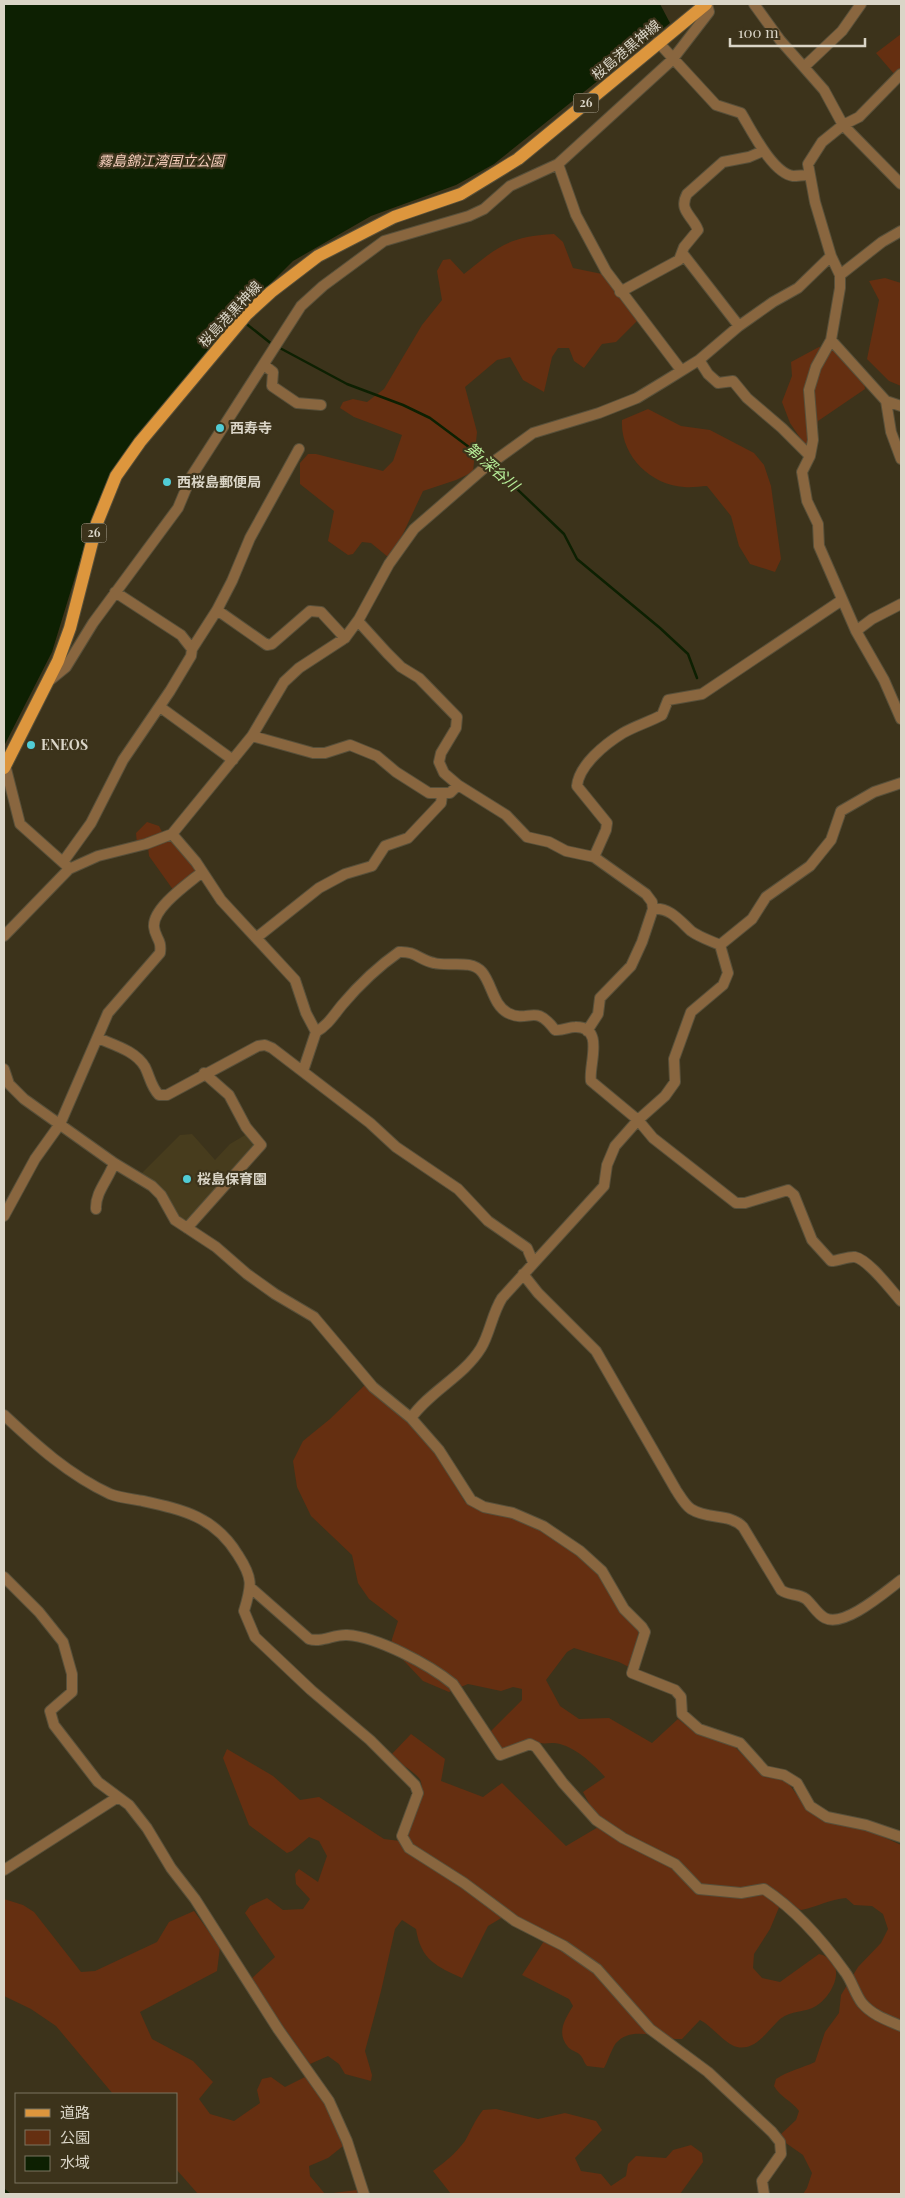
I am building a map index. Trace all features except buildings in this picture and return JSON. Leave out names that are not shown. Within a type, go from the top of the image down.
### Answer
[{"type":"main road","name":"桜島港黒神線","points":[[4,766],[50,680],[70,628],[97,523],[116,476],[146,434],[236,327],[271,292],[318,256],[394,217],[461,194],[518,159],[658,42],[707,4]]},
{"type":"street","points":[[50,680],[66,667],[93,623],[178,508],[191,477],[301,306],[323,286],[384,241],[470,216],[484,209],[510,186],[558,164],[672,60],[709,12],[707,4]]},
{"type":"street","points":[[754,4],[780,40],[824,90],[843,125],[901,184]]},
{"type":"street","points":[[804,67],[842,31],[862,4]]},
{"type":"street","points":[[658,42],[672,60],[708,94],[716,105],[741,113],[763,151],[783,171],[791,176],[808,175]]},
{"type":"street","points":[[901,74],[859,117],[843,125],[822,142],[810,158],[808,175],[831,256],[840,276],[840,288],[831,340],[816,367],[810,390],[813,440],[810,456],[802,472],[807,501],[818,524],[819,546],[856,631],[884,680],[901,719]]},
{"type":"street","points":[[620,292],[679,260],[683,254],[684,247],[698,230],[684,208],[683,200],[687,194],[724,162],[749,157],[763,151]]},
{"type":"street","points":[[558,164],[585,233],[620,292],[661,340],[681,370]]},
{"type":"street","points":[[840,276],[882,242],[901,230]]},
{"type":"street","points":[[683,254],[739,326]]},
{"type":"street","points":[[66,865],[146,844],[172,834],[252,736],[284,682],[299,668],[345,638],[358,620],[389,564],[414,528],[482,470],[533,433],[598,413],[637,398],[699,360],[739,326],[773,302],[798,288],[831,256]]},
{"type":"street","points":[[831,340],[886,401],[901,406]]},
{"type":"street","points":[[699,360],[708,374],[718,384],[733,382],[747,398],[782,428],[810,456]]},
{"type":"street","points":[[264,365],[273,372],[272,386],[297,403],[321,405]]},
{"type":"street","points":[[886,401],[892,432],[901,459]]},
{"type":"street","points":[[4,936],[66,865],[91,823],[122,760],[160,707],[191,656],[192,649],[217,610],[250,538],[299,449]]},
{"type":"street","points":[[115,592],[181,635],[192,649]]},
{"type":"street","points":[[594,857],[606,830],[607,823],[580,791],[578,786],[580,772],[624,732],[662,715],[668,700],[702,694],[766,653],[842,600]]},
{"type":"street","points":[[856,631],[872,619],[901,604]]},
{"type":"street","points":[[217,610],[267,645],[272,644],[310,611],[321,612],[345,638]]},
{"type":"street","points":[[358,620],[387,654],[401,667],[419,678],[456,717],[456,728],[441,753],[440,762],[444,773],[458,785],[506,816],[527,837],[549,842],[566,851],[594,857],[646,894],[652,902],[654,909],[631,966],[600,998],[598,1014],[588,1031]]},
{"type":"street","points":[[160,707],[233,760]]},
{"type":"street","points":[[252,736],[313,753],[325,753],[350,745],[377,756],[396,772],[429,793],[450,793],[458,785]]},
{"type":"street","points":[[4,766],[20,824],[66,865]]},
{"type":"street","points":[[723,944],[752,918],[766,897],[810,866],[831,840],[841,810],[874,792],[901,782]]},
{"type":"street","points":[[256,938],[319,888],[345,874],[372,866],[385,846],[408,838],[441,803],[442,794]]},
{"type":"street","points":[[172,834],[222,900],[295,980],[306,1013],[316,1032]]},
{"type":"street","points":[[4,1216],[35,1159],[60,1124],[80,1079],[86,1058],[98,1038],[108,1012],[160,953],[162,943],[154,928],[156,916],[171,898],[202,872]]},
{"type":"street","points":[[654,909],[659,908],[676,916],[692,932],[723,944]]},
{"type":"street","points":[[411,1418],[439,1389],[462,1370],[482,1347],[493,1312],[522,1274],[604,1186],[608,1165],[615,1146],[638,1120],[665,1096],[675,1082],[674,1059],[691,1012],[723,984],[728,973],[723,944]]},
{"type":"street","points":[[304,1071],[316,1032],[327,1026],[342,1005],[374,973],[399,952],[408,951],[435,964],[474,965],[482,972],[503,1010],[510,1014],[539,1015],[546,1018],[556,1030],[576,1027],[588,1031],[594,1042],[595,1050],[589,1073],[591,1081],[638,1120],[653,1138],[736,1203],[745,1203],[788,1190],[794,1195],[812,1240],[831,1260],[839,1261],[853,1257],[864,1261],[901,1301]]},
{"type":"street","points":[[98,1038],[136,1056],[144,1067],[153,1089],[159,1095],[167,1095],[204,1073],[258,1046],[265,1045],[304,1071],[370,1123],[396,1147],[458,1188],[488,1221],[527,1248],[533,1262]]},
{"type":"street","points":[[4,1069],[9,1084],[24,1099],[114,1163],[152,1186],[161,1195],[175,1220],[216,1247],[268,1289],[314,1317],[373,1387],[411,1418],[439,1450],[471,1500],[484,1507],[513,1513],[543,1526],[580,1551],[602,1571],[624,1609],[642,1626],[645,1632],[632,1672],[675,1690],[681,1697],[682,1714],[699,1729],[740,1743],[765,1771],[784,1775],[797,1783],[810,1806],[827,1817],[866,1825],[901,1837]]},
{"type":"street","points":[[187,1228],[261,1145],[246,1127],[229,1095],[204,1073]]},
{"type":"street","points":[[96,1209],[96,1199],[114,1163]]},
{"type":"street","points":[[522,1274],[538,1293],[596,1351],[676,1490],[689,1508],[706,1516],[736,1520],[744,1527],[781,1590],[806,1599],[824,1618],[833,1620],[846,1618],[901,1580]]},
{"type":"street","points":[[4,1415],[48,1457],[111,1494],[169,1506],[217,1528],[229,1540],[249,1572],[251,1588],[244,1611],[255,1637],[311,1690],[370,1740],[415,1785],[418,1793],[402,1836],[410,1848],[464,1883],[515,1921],[564,1946],[597,1969],[650,2029],[708,2072],[772,2132],[780,2142],[781,2154],[762,2181],[764,2194]]},
{"type":"street","points":[[4,1577],[39,1612],[63,1642],[72,1674],[73,1685],[72,1692],[50,1711],[54,1725],[98,1782],[129,1805],[146,1828],[171,1868],[195,1899],[278,2029],[329,2101],[347,2141],[364,2194]]},
{"type":"street","points":[[251,1588],[309,1639],[315,1641],[347,1634],[360,1637],[410,1656],[445,1678],[453,1684],[500,1755],[530,1744],[536,1747],[562,1784],[596,1820],[623,1838],[675,1864],[699,1889],[741,1893],[764,1889],[783,1902],[815,1935],[846,1974],[862,2002],[876,2016],[901,2026]]},
{"type":"street","points":[[4,1870],[118,1797]]},
{"type":"shaded area","name":"桜島保育園","points":[[192,1134],[215,1160],[230,1144],[247,1134],[256,1146],[186,1223],[140,1175],[180,1135]]},
{"type":"green space","points":[[901,34],[901,68],[895,75],[876,53]]},
{"type":"green space","points":[[554,234],[563,242],[573,268],[602,274],[638,320],[616,342],[602,344],[584,368],[574,361],[569,348],[558,348],[552,357],[544,392],[523,380],[510,357],[497,360],[465,387],[477,432],[473,472],[423,491],[402,536],[388,557],[371,543],[362,542],[353,554],[348,555],[328,541],[334,511],[300,484],[300,463],[308,454],[316,454],[383,471],[393,461],[402,435],[354,417],[340,408],[343,402],[353,399],[367,402],[384,389],[422,325],[442,300],[437,271],[443,260],[450,259],[464,274],[486,256],[504,245],[538,235]]},
{"type":"green space","points":[[885,278],[901,283],[901,386],[889,381],[867,359],[879,300],[869,281]]},
{"type":"green space","points":[[819,347],[834,350],[864,382],[865,389],[818,421],[816,436],[809,451],[790,423],[782,402],[792,376],[791,362]]},
{"type":"green space","points":[[648,409],[681,426],[710,430],[754,453],[764,465],[771,486],[781,559],[775,572],[750,564],[739,546],[731,516],[707,486],[684,487],[660,481],[640,466],[632,456],[626,445],[622,420]]},
{"type":"green space","points":[[147,822],[159,826],[162,832],[137,844],[136,833]]},
{"type":"green space","points":[[169,839],[173,840],[197,870],[174,891],[149,856],[148,847]]},
{"type":"green space","points":[[366,1384],[414,1428],[435,1453],[465,1502],[483,1510],[518,1518],[572,1549],[599,1573],[619,1610],[639,1631],[629,1667],[574,1648],[567,1652],[546,1680],[560,1706],[579,1719],[609,1718],[652,1743],[678,1719],[697,1734],[733,1745],[764,1777],[785,1779],[810,1812],[861,1827],[901,1845],[901,2194],[803,2194],[812,2173],[803,2155],[783,2141],[780,2135],[796,2120],[799,2111],[774,2086],[776,2079],[781,2076],[815,2062],[825,2032],[839,2013],[841,1995],[858,1967],[881,1943],[888,1929],[883,1914],[872,1906],[854,1905],[846,1898],[801,1910],[790,1904],[780,1905],[770,1929],[754,1954],[753,1968],[762,1978],[780,1982],[819,1954],[828,1958],[834,1964],[836,1978],[833,1987],[823,2001],[807,2010],[784,2016],[756,2043],[744,2047],[733,2046],[700,2020],[682,2039],[648,2034],[623,2037],[614,2046],[604,2068],[587,2066],[580,2055],[569,2048],[564,2042],[563,2026],[573,2006],[569,1999],[522,1975],[544,1941],[503,1917],[488,1926],[462,1978],[431,1961],[418,1940],[416,1929],[402,1920],[395,1929],[365,2051],[372,2075],[371,2081],[345,2074],[339,2064],[328,2056],[310,2064],[250,1980],[275,1957],[245,1913],[250,1906],[267,1898],[283,1910],[303,1909],[310,1899],[296,1884],[295,1874],[299,1869],[318,1882],[327,1856],[319,1841],[309,1837],[287,1853],[249,1825],[223,1758],[227,1749],[273,1776],[300,1800],[319,1797],[384,1839],[400,1841],[408,1828],[419,1800],[421,1784],[419,1778],[390,1756],[411,1734],[445,1759],[441,1781],[483,1797],[502,1783],[566,1846],[605,1823],[592,1809],[583,1792],[605,1777],[579,1753],[560,1744],[538,1743],[529,1739],[499,1749],[490,1732],[522,1700],[522,1689],[513,1687],[501,1691],[468,1684],[449,1692],[423,1681],[391,1647],[398,1621],[369,1599],[358,1583],[352,1555],[311,1516],[297,1487],[293,1461],[303,1441],[330,1419]]},
{"type":"green space","points":[[4,1899],[23,1905],[34,1912],[81,1972],[95,1971],[157,1942],[169,1922],[194,1911],[220,1947],[217,1971],[140,2012],[152,2039],[193,2061],[213,2082],[199,2099],[210,2114],[234,2121],[260,2103],[257,2090],[262,2079],[271,2077],[285,2087],[305,2077],[327,2104],[343,2146],[328,2158],[309,2166],[310,2176],[325,2194],[198,2194],[178,2171],[178,2093],[112,2093],[56,2026],[31,2009],[4,1996]]},
{"type":"green space","points":[[496,2109],[538,2119],[565,2113],[596,2121],[602,2130],[575,2158],[581,2171],[601,2174],[611,2186],[626,2176],[628,2164],[636,2156],[666,2158],[673,2150],[691,2145],[702,2153],[703,2162],[680,2194],[451,2194],[433,2171],[462,2145],[483,2110]]},
{"type":"green space","points":[[357,2190],[359,2194],[325,2194]]},
{"type":"water","name":"霧島錦江湾国立公園","points":[[4,4],[660,4],[670,23],[494,164],[456,185],[371,216],[293,261],[238,316],[139,433],[112,475],[86,541],[52,652],[4,746]]},
{"type":"waterway","name":"第1深谷川","points":[[244,322],[273,345]]},
{"type":"waterway","name":"第1深谷川","points":[[278,347],[347,384],[403,405],[430,418],[489,462]]},
{"type":"waterway","name":"第1深谷川","points":[[493,466],[564,534],[577,559],[660,628],[688,654],[697,678]]},
{"type":"waterway","points":[[4,2190],[9,2194]]},
{"type":"place","name":"西寿寺","points":[[220,428]]},
{"type":"place","name":"西桜島郵便局","points":[[167,482]]},
{"type":"place","name":"ENEOS","points":[[31,745]]},
{"type":"place","name":"桜島保育園","points":[[187,1179]]}]
